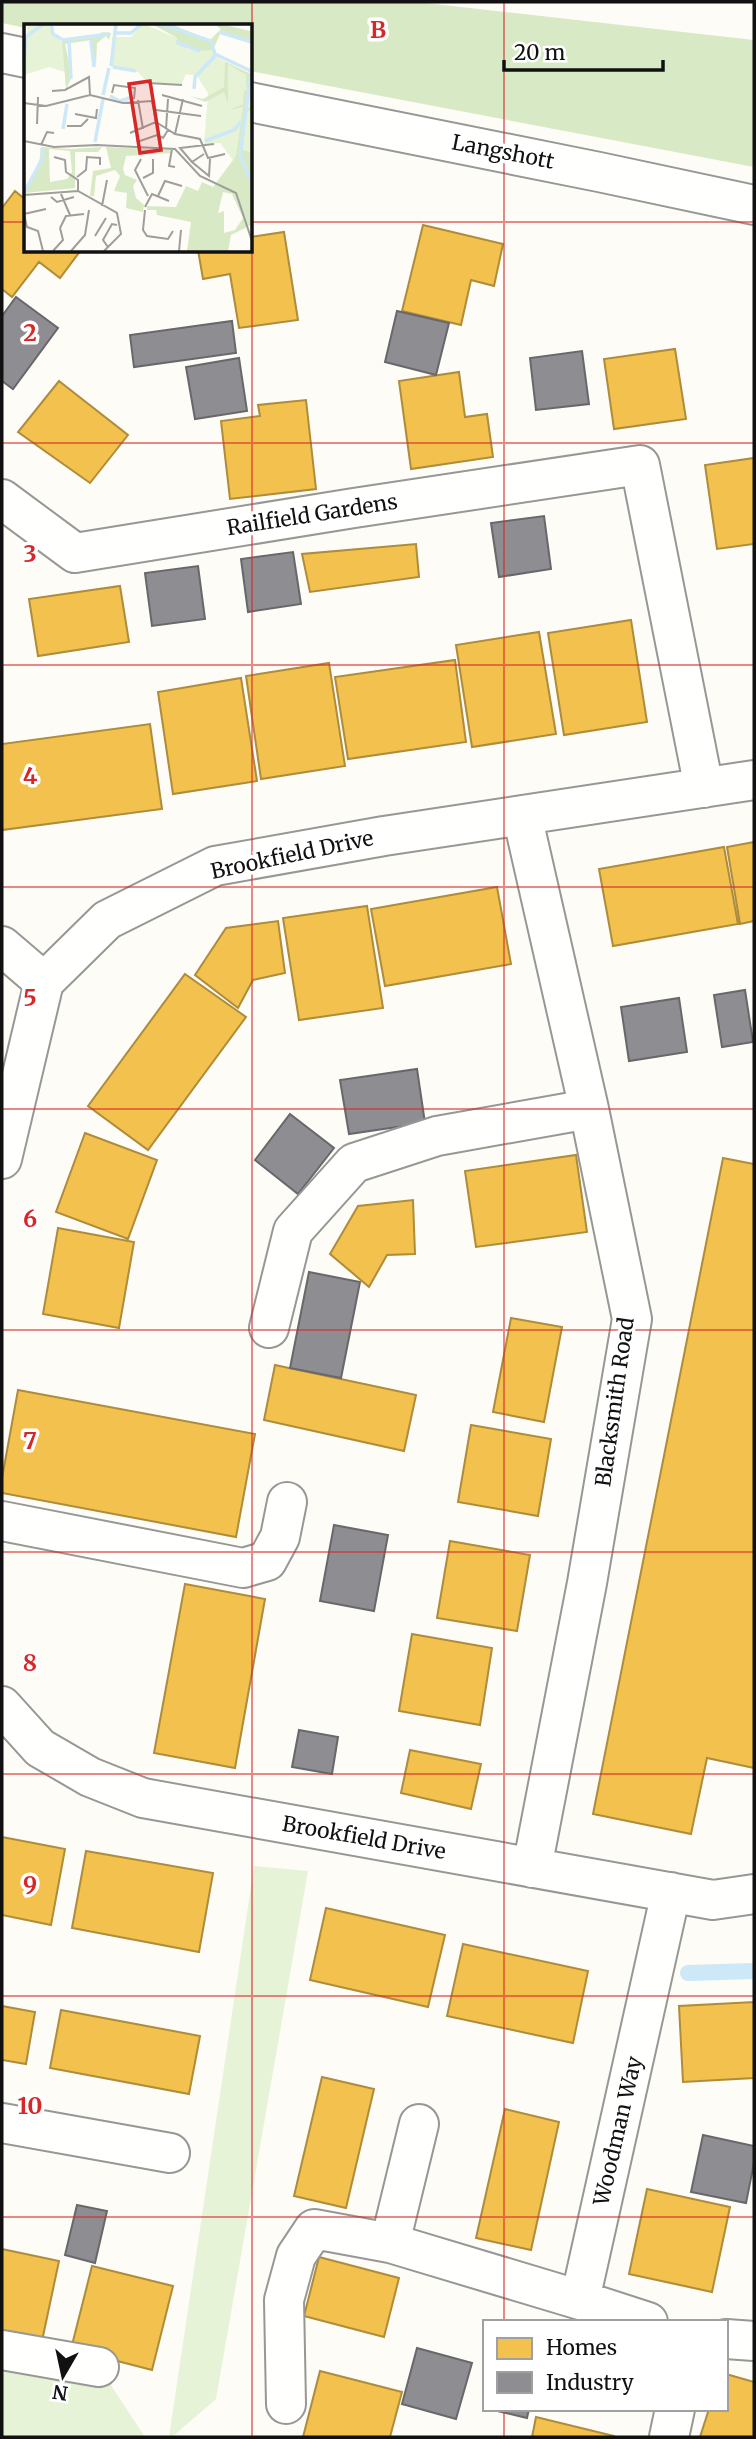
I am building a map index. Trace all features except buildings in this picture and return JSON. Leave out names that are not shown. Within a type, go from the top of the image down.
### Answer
[{"type":"street","points":[[2,53],[24,58]]},
{"type":"street","name":"Langshott","points":[[252,102],[754,205]]},
{"type":"street","name":"Railfield Gardens","points":[[2,499],[75,553],[640,466],[704,788]]},
{"type":"street","name":"Brookfield Drive","points":[[44,982],[107,920],[215,866],[384,836],[754,780]]},
{"type":"street","name":"Blacksmith Road","points":[[522,815],[589,1109],[632,1319],[587,1583],[532,1868]]},
{"type":"street","points":[[2,946],[44,982],[2,1159]]},
{"type":"street","points":[[269,1328],[293,1231],[354,1163],[437,1136],[589,1109]]},
{"type":"street","points":[[2,1521],[243,1568],[267,1560],[280,1537],[288,1502]]},
{"type":"street","name":"Brookfield Drive","points":[[2,1706],[40,1748],[90,1777],[143,1798],[713,1900],[754,1894]]},
{"type":"street","name":"Woodman Way","points":[[580,2300],[671,1892]]},
{"type":"street","points":[[2,2123],[170,2153]]},
{"type":"street","points":[[390,2243],[418,2124]]},
{"type":"street","points":[[286,2404],[284,2300],[296,2256],[314,2229],[390,2243],[642,2320]]},
{"type":"street","points":[[728,2339],[754,2341]]},
{"type":"street","points":[[2,2350],[99,2367]]},
{"type":"street","points":[[669,2437],[675,2411]]},
{"type":"green space","points":[[2,2],[416,2],[754,40],[754,167],[252,71],[252,24],[24,24],[24,28],[2,23]]},
{"type":"green space","points":[[254,1866],[308,1871],[216,2399],[169,2437]]},
{"type":"green space","points":[[2,2365],[99,2367],[145,2437],[2,2437]]},
{"type":"waterway","points":[[688,1973],[754,1971]]}]
